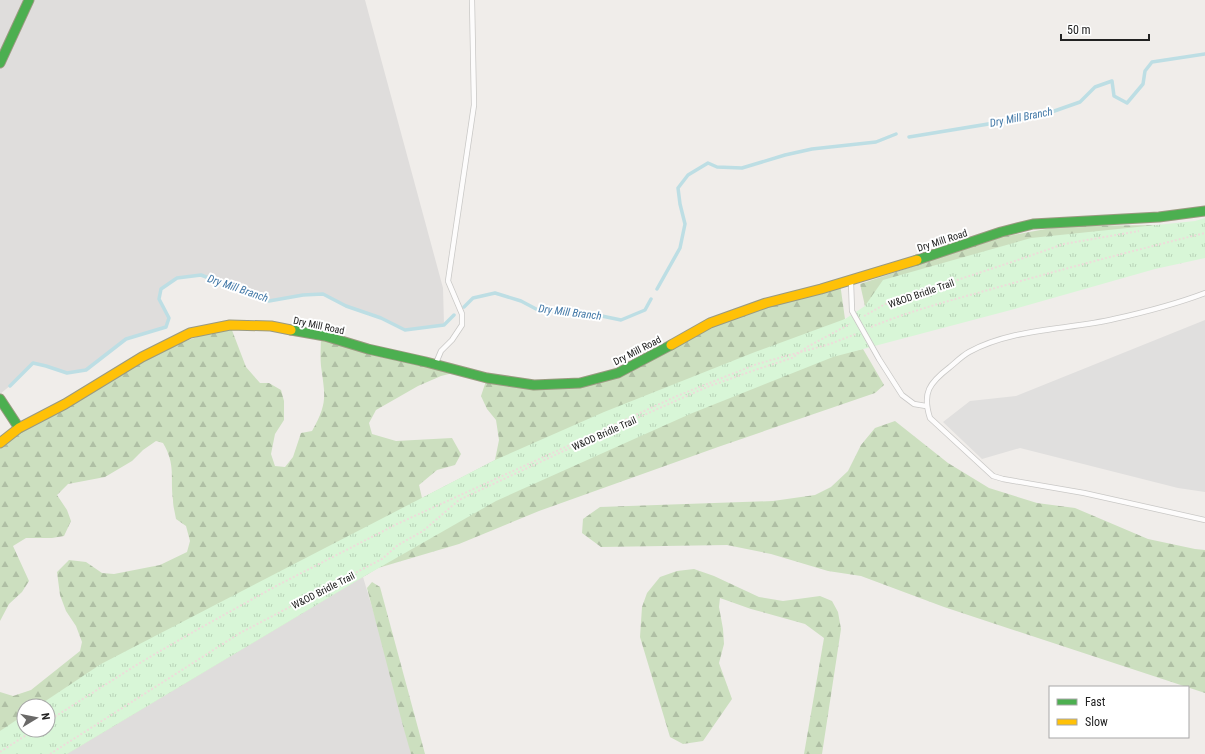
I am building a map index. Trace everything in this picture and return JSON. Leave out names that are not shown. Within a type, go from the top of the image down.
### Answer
[{"type":"street","points":[[0,63],[29,0]]},
{"type":"street","name":"Dry Mill Road","points":[[0,444],[19,428],[65,404],[142,357],[190,333],[230,325],[271,326],[326,336],[368,349],[435,364],[479,376],[534,385],[580,383],[618,373],[663,350],[710,323],[766,303],[851,280],[1000,232],[1033,224],[1159,217],[1205,211]]},
{"type":"street","points":[[0,399],[19,428]]},
{"type":"lane","points":[[435,364],[441,350],[452,340],[462,325],[462,314],[448,281],[474,105],[472,0]]},
{"type":"lane","points":[[851,280],[852,311],[857,321],[902,395],[914,404],[926,406]]},
{"type":"lane","points":[[1205,293],[1113,320],[1030,332],[969,352],[941,374],[932,384],[927,394],[926,406],[930,418],[993,476],[1084,493],[1205,520]]},
{"type":"path","name":"W&OD Bridle Trail","points":[[50,754],[240,633],[382,559],[398,545],[423,530],[458,500],[583,442],[708,387],[792,358],[807,347],[857,321],[889,302],[1064,244],[1146,230]]},
{"type":"path","points":[[56,716],[152,656],[351,546],[523,465],[677,396],[757,364],[830,344],[891,319],[958,298],[1054,271],[1205,233]]},
{"type":"path","points":[[0,752],[22,738]]},
{"type":"shaded area","points":[[0,0],[365,0],[443,288],[444,325],[405,330],[381,318],[346,306],[323,294],[303,295],[269,301],[201,275],[177,278],[161,289],[160,299],[169,318],[166,327],[126,339],[86,370],[67,373],[33,363],[17,380],[0,394]]},
{"type":"shaded area","points":[[1205,320],[1205,492],[1178,488],[1020,448],[982,459],[943,422],[970,401],[1016,396]]},
{"type":"shaded area","points":[[363,577],[416,754],[67,754]]},
{"type":"green space","points":[[1205,218],[1205,258],[1155,269],[1007,311],[833,357],[690,414],[496,501],[363,577],[67,754],[0,754],[0,731],[16,720],[16,738],[56,738],[56,698],[50,698],[101,664],[495,460],[604,412],[755,352],[845,319],[865,306],[883,280],[1031,238],[1195,221]]},
{"type":"green space","points":[[1165,225],[865,306],[860,284],[1002,237],[1062,226]]},
{"type":"green space","points":[[840,283],[845,319],[780,367],[863,349],[884,385],[875,393],[539,511],[459,544],[378,568],[67,754],[0,754],[0,692],[13,696],[31,690],[80,651],[82,642],[76,626],[66,611],[60,595],[57,572],[69,560],[86,562],[102,573],[114,574],[160,565],[187,552],[190,541],[186,526],[176,519],[173,505],[170,458],[163,443],[156,441],[143,450],[132,461],[105,477],[68,484],[57,495],[67,510],[71,521],[64,536],[52,538],[26,538],[13,546],[29,581],[22,592],[9,604],[0,621],[0,443],[142,357],[230,325],[246,367],[260,383],[269,383],[281,390],[284,401],[284,420],[275,434],[271,454],[275,466],[285,467],[293,457],[301,433],[312,431],[323,406],[324,392],[321,362],[321,335],[461,371],[441,376],[418,386],[376,410],[369,423],[372,434],[396,441],[452,438],[461,454],[455,465],[437,470],[419,485],[422,498],[495,460],[499,440],[496,420],[487,409],[481,396],[487,378],[534,385],[618,373],[710,323]]},
{"type":"green space","points":[[895,421],[948,463],[989,488],[1037,503],[1075,508],[1148,539],[1205,550],[1205,693],[1189,688],[1189,686],[1184,686],[944,607],[861,576],[828,571],[771,554],[727,545],[601,547],[582,533],[583,519],[600,507],[773,501],[815,495],[831,487],[848,471],[861,445],[875,428]]},
{"type":"green space","points":[[694,569],[714,576],[759,597],[783,601],[820,596],[832,601],[838,612],[841,629],[822,754],[804,754],[824,638],[805,624],[751,609],[720,598],[719,607],[724,644],[719,663],[732,699],[703,741],[683,744],[670,737],[640,637],[642,607],[647,593],[660,577],[677,571]]},
{"type":"green space","points":[[372,582],[380,587],[425,754],[411,754],[367,588]]},
{"type":"waterway","name":"Dry Mill Branch","points":[[909,137],[1043,115],[1080,102],[1095,87],[1112,81],[1114,96],[1127,103],[1143,84],[1145,71],[1152,62],[1205,54]]},
{"type":"waterway","name":"Dry Mill Branch","points":[[657,289],[680,248],[685,224],[678,188],[688,175],[708,163],[717,167],[742,168],[785,155],[812,149],[876,142],[896,134]]},
{"type":"waterway","name":"Dry Mill Branch","points":[[10,386],[33,363],[67,373],[86,370],[126,339],[166,327],[169,318],[159,299],[161,289],[177,278],[201,275],[269,301],[303,295],[323,294],[346,306],[381,318],[405,330],[444,325],[454,315]]},
{"type":"waterway","name":"Dry Mill Branch","points":[[464,307],[473,298],[495,293],[521,301],[538,310],[597,315],[621,320],[645,310],[651,299]]},
{"type":"traffic: fast","points":[[0,63],[29,0]]},
{"type":"traffic: fast","points":[[917,260],[1001,232],[1033,224],[1159,217],[1205,211]]},
{"type":"traffic: fast","points":[[291,330],[325,336],[368,349],[487,378],[534,385],[580,383],[618,373],[671,345]]},
{"type":"traffic: fast","points":[[0,399],[19,428]]},
{"type":"traffic: slow","points":[[671,345],[710,323],[766,303],[821,289],[917,260]]},
{"type":"traffic: slow","points":[[0,443],[19,428],[65,404],[142,357],[190,333],[230,325],[271,326],[291,330]]}]
